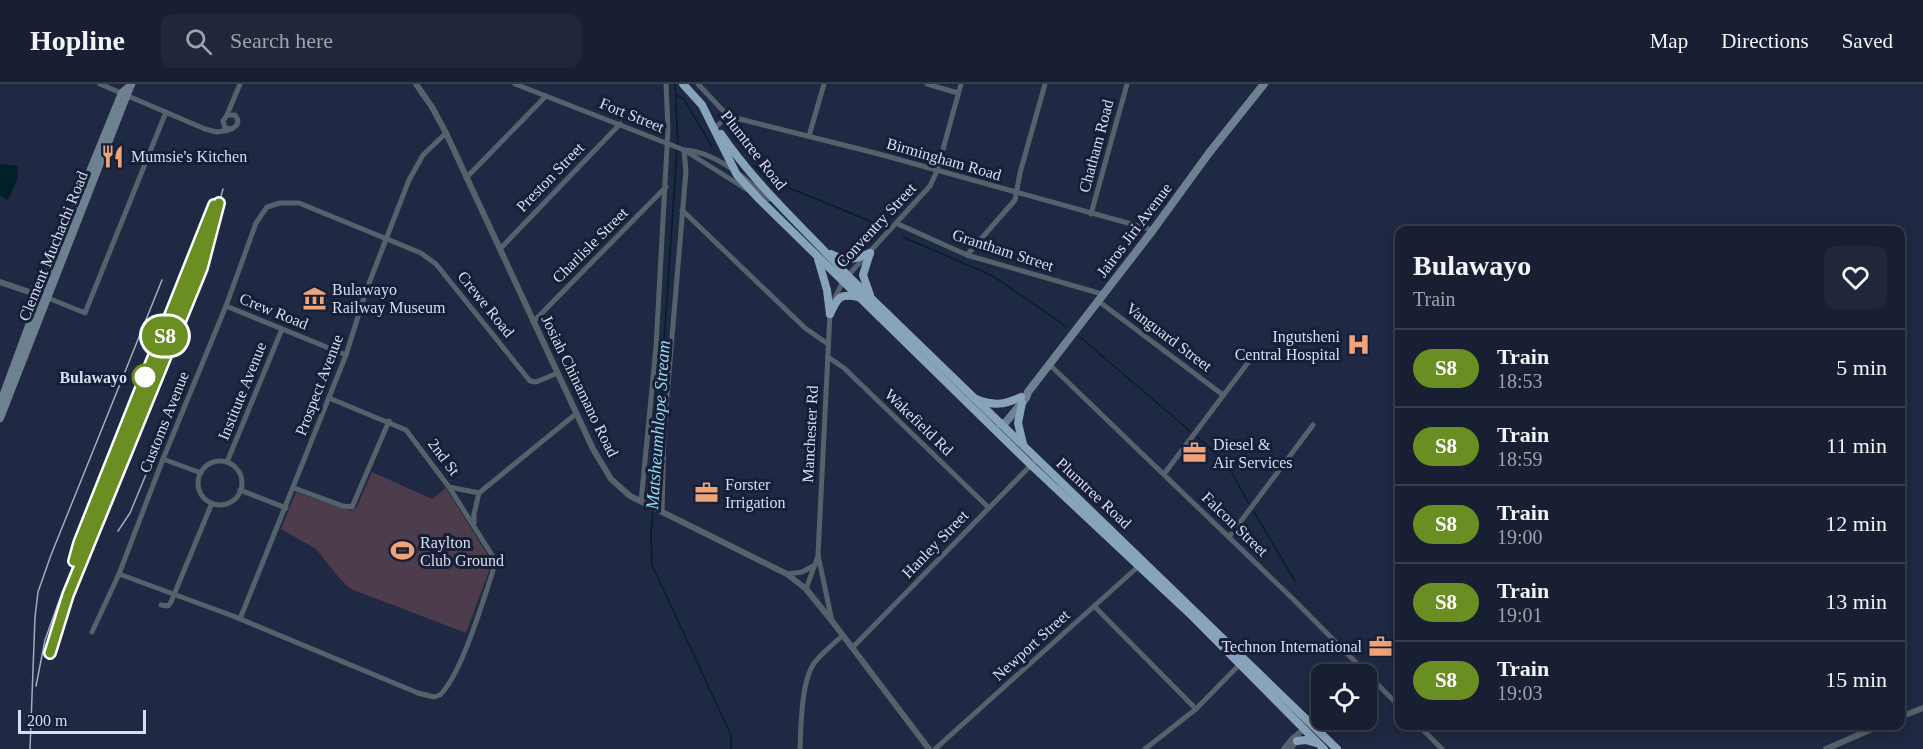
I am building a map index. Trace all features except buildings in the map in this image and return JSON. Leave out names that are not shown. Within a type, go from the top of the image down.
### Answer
[{"type":"highway","points":[[683,84],[695,95],[707,114]]},
{"type":"highway","name":"Plumtree Road","points":[[707,114],[742,163],[821,253],[846,278],[870,297],[1025,448],[1034,462]]},
{"type":"highway","name":"Plumtree Road","points":[[707,114],[741,179],[759,199],[821,253]]},
{"type":"highway","points":[[830,314],[821,253],[846,260],[856,259],[870,253]]},
{"type":"highway","points":[[870,253],[863,275],[870,297]]},
{"type":"highway","name":"Plumtree Road","points":[[846,278],[859,298],[1004,439],[1034,462],[1142,563],[1242,662],[1321,747]]},
{"type":"highway","points":[[830,314],[841,296],[845,294],[859,298]]},
{"type":"highway","points":[[973,397],[995,404],[1024,398],[1018,423],[1025,448]]},
{"type":"highway","points":[[986,421],[1000,424],[1004,439]]},
{"type":"highway","name":"Plumtree Road","points":[[1242,662],[1300,712],[1337,749]]},
{"type":"highway","points":[[1300,712],[1303,729],[1319,731]]},
{"type":"highway","points":[[1295,721],[1295,740],[1306,740],[1321,747]]},
{"type":"main road","name":"Clement Muchachi Road","points":[[0,404],[131,84]]},
{"type":"main road","name":"Jairos Jiri Avenue","points":[[1000,424],[1006,422],[1209,153],[1264,84]]},
{"type":"main road","name":"Clement Muchachi Road","points":[[0,418],[44,297]]},
{"type":"street","points":[[100,84],[217,132],[237,125],[238,120],[232,103]]},
{"type":"street","points":[[205,129],[218,125],[227,115],[240,84]]},
{"type":"street","name":"Josiah Chinamano Road","points":[[416,84],[432,107],[446,134],[533,322],[594,449],[611,479],[624,492],[641,502],[787,574],[806,590],[929,749]]},
{"type":"street","name":"Fort Street","points":[[515,84],[683,150]]},
{"type":"street","points":[[641,502],[656,347],[669,144],[666,84]]},
{"type":"street","points":[[809,136],[824,84]]},
{"type":"street","points":[[927,84],[958,93]]},
{"type":"street","name":"Conventry Street","points":[[846,278],[926,191],[937,171],[961,84]]},
{"type":"street","points":[[967,255],[1011,206],[1017,193],[1020,173],[1045,84]]},
{"type":"street","name":"Chatham Road","points":[[1091,214],[1127,84]]},
{"type":"street","points":[[703,85],[728,116],[716,127]]},
{"type":"street","points":[[466,178],[546,96]]},
{"type":"street","points":[[0,282],[85,313],[166,112]]},
{"type":"street","points":[[227,115],[235,115]]},
{"type":"street","name":"Birmingham Road","points":[[728,116],[1153,230]]},
{"type":"street","points":[[222,121],[224,127],[229,129]]},
{"type":"street","name":"Preston Street","points":[[500,249],[620,124]]},
{"type":"street","name":"Prospect Avenue","points":[[240,619],[346,355],[366,291],[413,172],[423,155],[446,134]]},
{"type":"street","points":[[683,150],[699,153],[734,169],[776,202]]},
{"type":"street","points":[[683,150],[726,175],[759,199]]},
{"type":"street","points":[[661,512],[664,432],[686,171],[683,150]]},
{"type":"street","name":"Charlisle Street","points":[[533,322],[666,188]]},
{"type":"street","name":"Customs Avenue","points":[[92,633],[119,574],[226,306],[256,223],[267,207],[280,202],[299,202],[387,239]]},
{"type":"street","points":[[682,210],[805,328],[828,344]]},
{"type":"street","name":"Grantham Street","points":[[898,224],[967,255],[1100,297]]},
{"type":"street","name":"Crewe Road","points":[[387,239],[415,250],[436,264],[530,381],[536,382],[558,373]]},
{"type":"street","name":"Manchester Rd","points":[[818,555],[830,314],[834,296],[846,278]]},
{"type":"street","name":"Vanguard Street","points":[[1100,297],[1223,395]]},
{"type":"street","name":"Crew Road","points":[[226,306],[346,355]]},
{"type":"street","name":"Institute Avenue","points":[[227,462],[282,329]]},
{"type":"street","points":[[1164,474],[1256,352]]},
{"type":"street","name":"Wakefield Rd","points":[[828,357],[844,368],[989,508]]},
{"type":"street","name":"Falcon Street","points":[[1049,364],[1229,537],[1395,702]]},
{"type":"street","name":"2nd St","points":[[240,619],[418,693],[437,697],[452,681],[471,635],[494,566],[492,555],[475,525],[406,430],[329,398]]},
{"type":"street","points":[[475,525],[474,514],[479,492],[577,413]]},
{"type":"street","points":[[294,488],[343,506],[352,507],[389,421]]},
{"type":"street","points":[[1229,537],[1313,425]]},
{"type":"street","points":[[164,459],[201,473]]},
{"type":"street","points":[[215,462],[227,462],[239,473],[240,490],[232,501],[226,504],[212,503],[206,500],[198,487],[201,473],[204,468],[215,462]]},
{"type":"street","name":"Hanley Street","points":[[852,648],[1034,462]]},
{"type":"street","points":[[449,487],[479,492]]},
{"type":"street","points":[[240,490],[286,508]]},
{"type":"street","points":[[161,605],[168,606],[174,594],[212,503]]},
{"type":"street","points":[[806,590],[818,555]]},
{"type":"street","points":[[818,555],[832,621]]},
{"type":"street","name":"Newport Street","points":[[935,749],[1142,563]]},
{"type":"street","points":[[787,574],[802,572],[815,565]]},
{"type":"street","points":[[119,574],[240,619]]},
{"type":"street","points":[[1094,606],[1196,709]]},
{"type":"street","points":[[800,749],[809,673],[814,663],[842,636]]},
{"type":"street","points":[[1145,749],[1196,709],[1242,662]]},
{"type":"street","points":[[1905,715],[1923,708]]},
{"type":"street","points":[[1290,749],[1303,729]]},
{"type":"street","points":[[1423,730],[1442,749]]},
{"type":"street","points":[[1826,749],[1870,730]]},
{"type":"street","points":[[1284,749],[1295,740]]},
{"type":"street","points":[[1842,742],[1848,749]]},
{"type":"shaded area","points":[[0,164],[18,166],[17,180],[8,200],[0,196]]},
{"type":"shaded area","name":"Raylton Club Ground","points":[[372,472],[432,499],[446,488],[487,554],[489,571],[466,633],[351,589],[316,549],[281,529],[296,492],[352,511],[357,507]]},
{"type":"waterway","name":"Matsheumhlope Stream","points":[[675,84],[678,146]]},
{"type":"waterway","points":[[676,95],[684,99],[712,147]]},
{"type":"waterway","name":"Matsheumhlope Stream","points":[[653,505],[677,150]]},
{"type":"waterway","points":[[753,165],[768,179],[877,224]]},
{"type":"waterway","points":[[903,237],[993,276],[1067,327]]},
{"type":"waterway","points":[[1080,337],[1190,431]]},
{"type":"waterway","points":[[1197,437],[1226,462],[1249,504]]},
{"type":"waterway","name":"Matsheumhlope Stream","points":[[653,509],[652,565],[731,735],[731,749]]},
{"type":"waterway","points":[[1254,512],[1295,581]]},
{"type":"railway","points":[[36,686],[45,640],[59,601],[215,219],[223,189]]},
{"type":"railway","points":[[30,749],[38,592],[162,280]]},
{"type":"railway","points":[[103,526],[146,420]]},
{"type":"railway","points":[[118,531],[130,513],[164,431]]},
{"type":"railway","points":[[63,622],[104,518]]},
{"type":"train","name":"S8","points":[[50,653],[68,595],[202,268],[219,203],[74,561],[79,543],[214,205]]},
{"type":"place","name":"Mumsie's Kitchen","points":[[113,156]]},
{"type":"place","name":"Bulawayo Railway Museum","points":[[314,298]]},
{"type":"place","name":"Ingutsheni Central Hospital","points":[[1358,345]]},
{"type":"place","name":"Bulawayo","points":[[145,377]]},
{"type":"place","name":"Diesel & Air Services","points":[[1195,453]]},
{"type":"place","name":"Forster Irrigation","points":[[707,493]]},
{"type":"place","name":"Raylton Club Ground","points":[[402,551]]},
{"type":"place","name":"Technon International","points":[[1380,646]]}]
